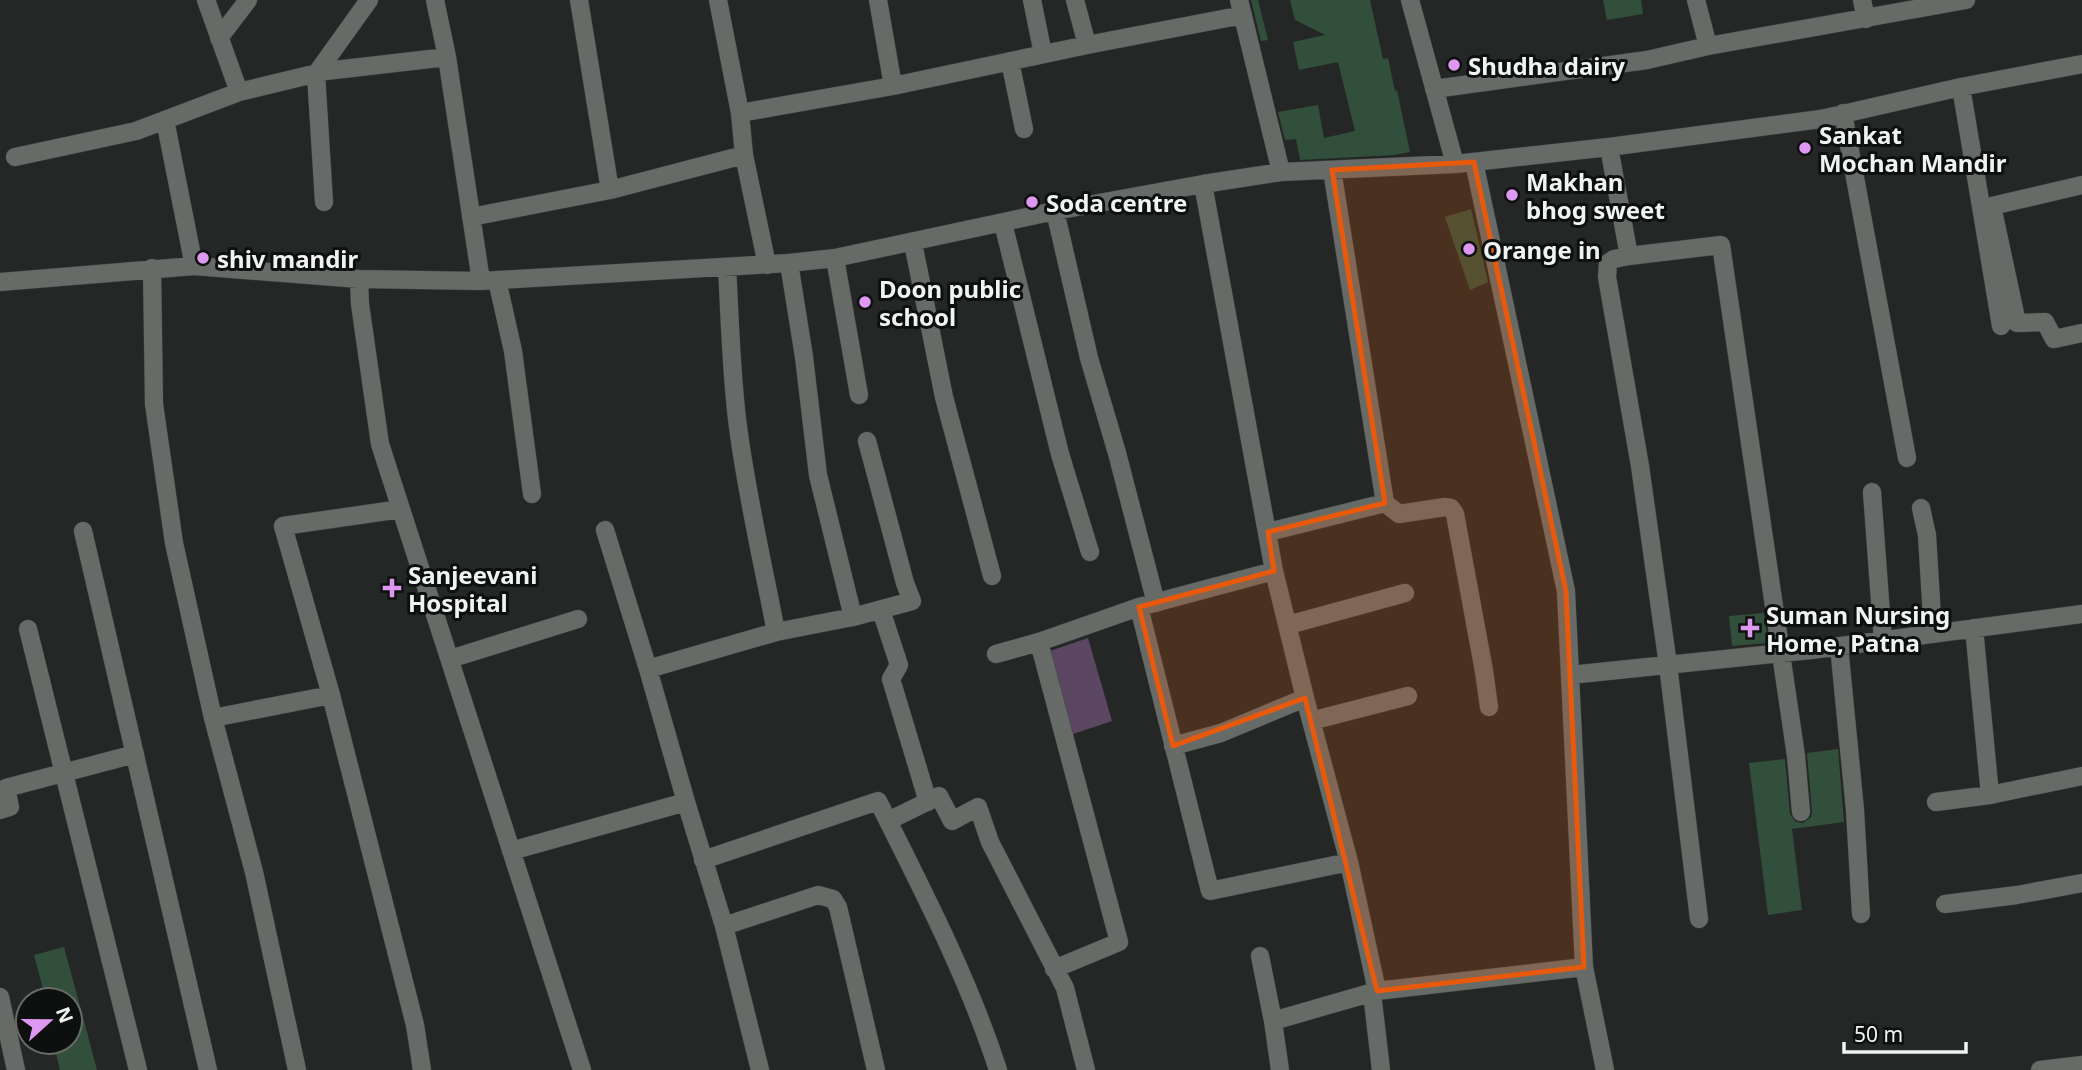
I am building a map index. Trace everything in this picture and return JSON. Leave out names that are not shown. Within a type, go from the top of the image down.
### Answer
[{"type":"street","points":[[206,0],[239,92]]},
{"type":"street","points":[[219,38],[248,0]]},
{"type":"street","points":[[324,202],[316,74],[369,0]]},
{"type":"street","points":[[435,0],[447,57],[471,217],[513,351],[532,494]]},
{"type":"street","points":[[579,0],[610,190]]},
{"type":"street","points":[[718,0],[766,265]]},
{"type":"street","points":[[878,0],[893,86]]},
{"type":"street","points":[[1032,0],[1043,54]]},
{"type":"street","points":[[1075,0],[1087,45]]},
{"type":"street","points":[[1410,0],[1434,89],[1464,163],[1566,591],[1584,967],[1605,1070]]},
{"type":"street","points":[[1696,0],[1708,46]]},
{"type":"street","points":[[1862,0],[1866,19]]},
{"type":"street","points":[[1434,89],[1647,61],[1708,46],[1966,0]]},
{"type":"street","points":[[740,113],[893,86],[1087,45],[1241,7],[1281,172]]},
{"type":"street","points":[[15,157],[136,131],[239,92],[316,74],[447,57]]},
{"type":"street","points":[[1010,61],[1024,130]]},
{"type":"street","points":[[0,282],[194,266],[359,279],[489,281],[789,264],[913,243],[1055,211],[1203,184],[1281,172],[1464,163],[1821,119],[2082,64]]},
{"type":"street","points":[[1961,88],[2001,326]]},
{"type":"street","points":[[1843,113],[1907,458]]},
{"type":"street","points":[[165,120],[194,266]]},
{"type":"street","points":[[1609,147],[1629,256]]},
{"type":"street","points":[[471,217],[610,190],[744,155]]},
{"type":"street","points":[[1332,170],[1385,503],[1399,514],[1446,507],[1455,514],[1489,707]]},
{"type":"street","points":[[1203,184],[1274,570],[1349,862],[1374,992],[1381,1070]]},
{"type":"street","points":[[2082,185],[1992,205],[2017,323],[2045,322],[2054,340],[2082,334]]},
{"type":"street","points":[[1055,211],[1089,358],[1117,453],[1173,746],[1210,891],[1349,862]]},
{"type":"street","points":[[1003,223],[1060,454],[1090,552]]},
{"type":"street","points":[[913,243],[944,397],[992,576]]},
{"type":"street","points":[[1699,919],[1640,466],[1607,277],[1608,263],[1614,259],[1721,245],[1782,653],[1801,812]]},
{"type":"street","points":[[835,258],[859,395]]},
{"type":"street","points":[[789,264],[804,357],[818,475],[853,617]]},
{"type":"street","points":[[727,267],[738,428],[776,632]]},
{"type":"street","points":[[152,268],[154,404],[174,543],[213,718],[254,872],[297,1070]]},
{"type":"street","points":[[359,279],[360,304],[380,444],[582,1070]]},
{"type":"street","points":[[648,669],[776,632],[853,617],[912,601],[867,441]]},
{"type":"street","points":[[1872,492],[1882,640]]},
{"type":"street","points":[[1268,531],[1385,503]]},
{"type":"street","points":[[1921,508],[1927,535],[1933,634]]},
{"type":"street","points":[[401,509],[283,526],[331,695],[415,1025],[422,1070]]},
{"type":"street","points":[[605,530],[724,926],[760,1070]]},
{"type":"street","points":[[83,531],[208,1070]]},
{"type":"street","points":[[996,654],[1147,605],[1274,570]]},
{"type":"street","points":[[1288,625],[1405,593]]},
{"type":"street","points":[[881,610],[899,665],[891,679],[928,802]]},
{"type":"street","points":[[1570,675],[1782,653],[2082,614]]},
{"type":"street","points":[[450,659],[578,619]]},
{"type":"street","points":[[28,628],[138,1070]]},
{"type":"street","points":[[1974,628],[1990,795]]},
{"type":"street","points":[[1039,642],[1119,942],[1054,969]]},
{"type":"street","points":[[1839,646],[1856,810],[1861,914]]},
{"type":"street","points":[[213,718],[331,695]]},
{"type":"street","points":[[1311,721],[1408,696]]},
{"type":"street","points":[[1173,746],[1221,733],[1305,698]]},
{"type":"street","points":[[0,810],[10,807],[6,788],[135,754]]},
{"type":"street","points":[[1936,802],[1990,795],[2082,776]]},
{"type":"street","points":[[888,821],[939,796],[952,821],[978,807],[990,842],[1065,988],[1086,1070]]},
{"type":"street","points":[[511,851],[686,802]]},
{"type":"street","points":[[703,860],[878,802],[963,977],[998,1070]]},
{"type":"street","points":[[1945,904],[2082,883]]},
{"type":"street","points":[[724,926],[818,895],[833,899],[838,907],[876,1070]]},
{"type":"street","points":[[1259,956],[1280,1070]]},
{"type":"street","points":[[1273,1021],[1374,992],[1584,967]]},
{"type":"street","points":[[0,997],[16,1070]]},
{"type":"street","points":[[2040,1070],[2082,1065]]},
{"type":"highlighted area","points":[[1474,162],[1566,591],[1584,967],[1377,991],[1305,698],[1173,746],[1139,607],[1274,571],[1268,532],[1385,503],[1332,170]]},
{"type":"shaded area","points":[[1088,638],[1112,721],[1070,735],[1047,652]]},
{"type":"building","points":[[1251,0],[1258,0],[1268,40],[1261,41]]},
{"type":"building","points":[[1290,0],[1370,0],[1383,59],[1388,58],[1395,91],[1397,90],[1410,152],[1300,160],[1296,139],[1285,140],[1278,112],[1318,105],[1324,138],[1355,131],[1338,62],[1299,70],[1293,42],[1325,35],[1295,20]]},
{"type":"building","points":[[1603,0],[1641,0],[1643,14],[1607,20]]},
{"type":"building","name":"Orange in","points":[[1471,209],[1488,282],[1470,290],[1445,217]]},
{"type":"building","points":[[1764,613],[1768,643],[1732,646],[1729,616]]},
{"type":"building","points":[[1838,749],[1844,822],[1792,829],[1802,910],[1768,915],[1749,763],[1785,759],[1790,814],[1796,822],[1803,823],[1811,817],[1812,812],[1807,753]]},
{"type":"building","points":[[64,947],[74,986],[42,986],[34,955]]},
{"type":"building","points":[[84,1022],[97,1070],[60,1070],[56,1056],[84,1056]]},
{"type":"place","name":"Shudha dairy","points":[[1454,65]]},
{"type":"place","name":"Sankat Mochan Mandir","points":[[1805,148]]},
{"type":"place","name":"Makhan bhog sweet","points":[[1512,195]]},
{"type":"place","name":"Soda centre","points":[[1032,202]]},
{"type":"place","name":"Orange in","points":[[1469,249]]},
{"type":"place","name":"shiv mandir","points":[[203,258]]},
{"type":"place","name":"Doon public school","points":[[865,302]]},
{"type":"place","name":"Sanjeevani Hospital","points":[[392,588]]},
{"type":"place","name":"Suman Nursing Home, Patna","points":[[1750,628]]}]
